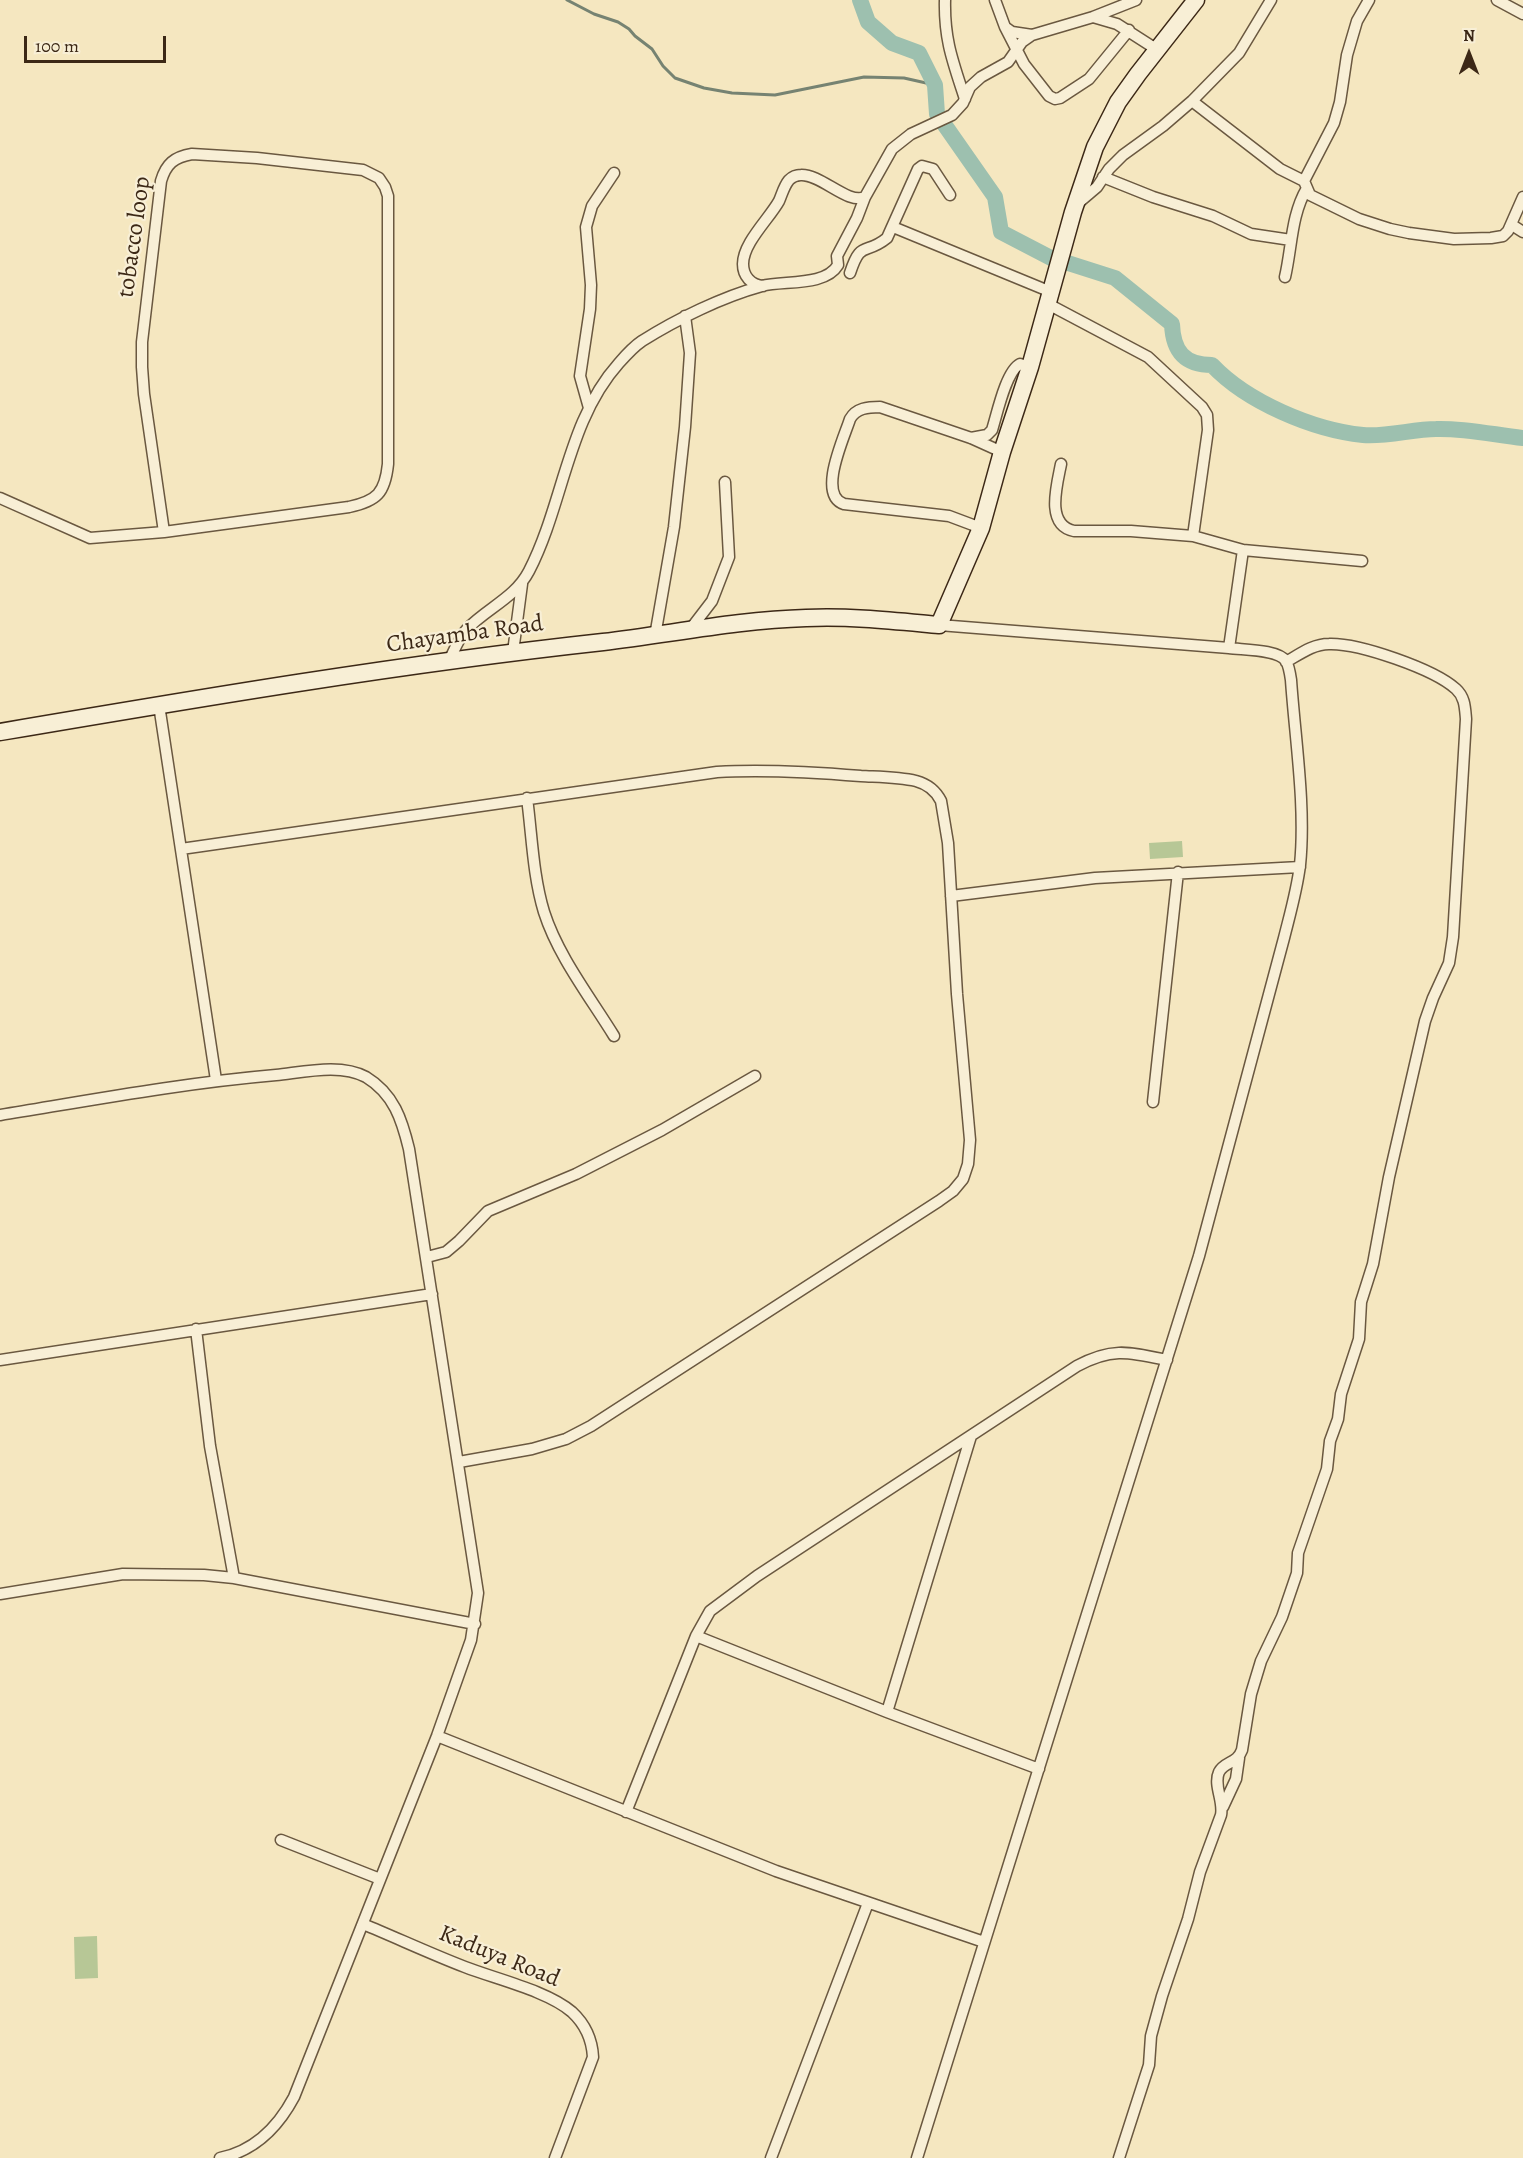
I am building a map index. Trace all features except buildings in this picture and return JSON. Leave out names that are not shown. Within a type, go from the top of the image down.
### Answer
[{"type":"street","points":[[945,0],[948,49],[964,99]]},
{"type":"street","points":[[995,0],[1005,27],[1024,64],[1049,96],[1055,99],[1089,79],[1129,30]]},
{"type":"street","points":[[449,661],[465,630],[522,584],[543,537],[569,455],[589,408],[607,376],[631,350],[685,316],[763,286],[812,280],[833,271],[838,265],[837,256],[865,198],[897,144],[911,134],[952,115],[970,87],[981,76],[1008,62],[1022,42],[1032,35],[1093,17],[1136,0]]},
{"type":"street","points":[[917,2158],[1199,1256],[1284,938],[1300,867],[1302,820],[1291,680],[1286,662],[1278,655],[1229,648],[939,625],[981,528],[1095,147],[1118,102],[1156,49],[1196,0]]},
{"type":"street","points":[[1077,204],[1097,187],[1123,155],[1163,126],[1192,101],[1239,53],[1271,0]]},
{"type":"street","points":[[1285,277],[1299,201],[1334,123],[1340,102],[1347,55],[1357,21],[1369,0]]},
{"type":"street","points":[[1497,0],[1523,14]]},
{"type":"street","points":[[1093,17],[1104,19],[1129,30],[1156,49]]},
{"type":"street","points":[[1005,27],[1012,32],[1032,35]]},
{"type":"street","points":[[1192,101],[1280,169],[1305,185],[1311,195],[1359,219],[1408,233],[1454,239],[1491,238],[1503,236],[1512,225],[1523,197]]},
{"type":"street","name":"tobacco loop","points":[[192,154],[314,164],[363,170],[374,174],[383,183],[388,196],[388,464],[384,486],[370,501],[349,507],[164,532],[144,394],[142,342],[161,181],[166,168],[169,163],[179,157],[192,154]]},
{"type":"street","points":[[850,273],[856,255],[860,251],[881,243],[887,238],[918,169],[922,166],[933,169],[950,195]]},
{"type":"street","points":[[589,408],[580,376],[590,309],[591,285],[586,227],[592,206],[614,173]]},
{"type":"street","points":[[763,286],[756,285],[747,278],[743,267],[744,255],[780,200],[789,180],[794,176],[805,175],[855,199],[865,198]]},
{"type":"street","points":[[1103,177],[1153,197],[1213,216],[1251,234],[1292,240]]},
{"type":"street","points":[[1512,225],[1523,231]]},
{"type":"street","points":[[892,227],[1049,298],[1148,357],[1203,407],[1207,415],[1208,429],[1192,536]]},
{"type":"street","points":[[655,636],[671,547],[684,436],[690,353],[685,316]]},
{"type":"street","points":[[971,438],[987,435],[992,429],[1009,378],[1016,367],[1020,364],[1030,367]]},
{"type":"street","points":[[981,528],[949,516],[844,504],[835,499],[831,489],[832,477],[850,419],[856,411],[868,407],[879,407],[971,438],[1002,452]]},
{"type":"street","points":[[1061,464],[1055,508],[1060,524],[1065,529],[1192,536],[1243,550],[1362,561]]},
{"type":"street","points":[[689,631],[712,601],[729,557],[724,482]]},
{"type":"street","points":[[0,498],[90,538],[164,532]]},
{"type":"street","points":[[1229,648],[1243,550]]},
{"type":"street","points":[[513,652],[522,584]]},
{"type":"street","name":"Chayamba Road","points":[[0,732],[159,705],[449,661],[655,636],[730,624],[804,618],[853,618],[939,625]]},
{"type":"street","points":[[1119,2158],[1149,2065],[1154,2021],[1188,1919],[1200,1872],[1223,1807],[1236,1779],[1251,1694],[1261,1661],[1282,1617],[1298,1574],[1298,1552],[1327,1469],[1330,1442],[1338,1419],[1341,1394],[1359,1339],[1361,1302],[1373,1264],[1389,1177],[1425,1021],[1449,963],[1454,937],[1466,719],[1465,705],[1456,689],[1438,678],[1382,653],[1330,644],[1308,649],[1286,662]]},
{"type":"street","points":[[159,705],[216,1080]]},
{"type":"street","points":[[181,849],[717,772],[751,770],[818,773],[917,781],[925,784],[937,794],[943,808],[948,843],[970,1140],[968,1164],[959,1184],[939,1201],[591,1426],[566,1439],[532,1449],[459,1462]]},
{"type":"street","points":[[527,798],[538,887],[545,914],[560,950],[614,1036]]},
{"type":"street","points":[[951,896],[1064,881],[1178,872],[1300,867]]},
{"type":"street","points":[[1153,1102],[1178,872]]},
{"type":"street","points":[[0,1115],[216,1080],[334,1070],[365,1076],[383,1089],[394,1104],[403,1124],[427,1257],[478,1593],[475,1624],[437,1737],[300,2083],[287,2110],[257,2143],[220,2158]]},
{"type":"street","points":[[427,1257],[446,1252],[488,1211],[585,1169],[662,1130],[755,1076]]},
{"type":"street","points":[[0,1360],[432,1294]]},
{"type":"street","points":[[196,1329],[210,1446],[234,1578]]},
{"type":"street","points":[[626,1812],[696,1636],[710,1611],[757,1576],[1096,1356],[1134,1353],[1167,1360]]},
{"type":"street","points":[[887,1712],[971,1436]]},
{"type":"street","points":[[0,1594],[123,1574],[204,1575],[234,1578],[475,1624]]},
{"type":"street","points":[[696,1636],[887,1712],[1039,1769]]},
{"type":"street","points":[[437,1737],[776,1871],[984,1942]]},
{"type":"street","points":[[1223,1807],[1217,1778],[1220,1770],[1239,1758]]},
{"type":"street","points":[[281,1840],[380,1879]]},
{"type":"street","points":[[771,2158],[868,1904]]},
{"type":"street","name":"Kaduya Road","points":[[363,1924],[559,2004],[581,2022],[592,2044],[593,2057],[555,2158]]},
{"type":"green space","points":[[1182,841],[1183,857],[1150,859],[1149,843]]},
{"type":"green space","points":[[97,1936],[98,1978],[75,1979],[74,1937]]},
{"type":"waterway","points":[[567,0],[629,29],[652,49],[663,66],[675,78],[704,88],[732,93],[775,95],[864,77],[904,78],[935,85]]},
{"type":"waterway","points":[[860,0],[868,22],[892,43],[919,53],[935,85],[937,114],[995,197],[1001,232],[1051,258]]},
{"type":"waterway","points":[[1068,263],[1115,278],[1172,324],[1175,342],[1187,359],[1212,365],[1243,391],[1302,420],[1363,435],[1447,429],[1523,438]]}]
